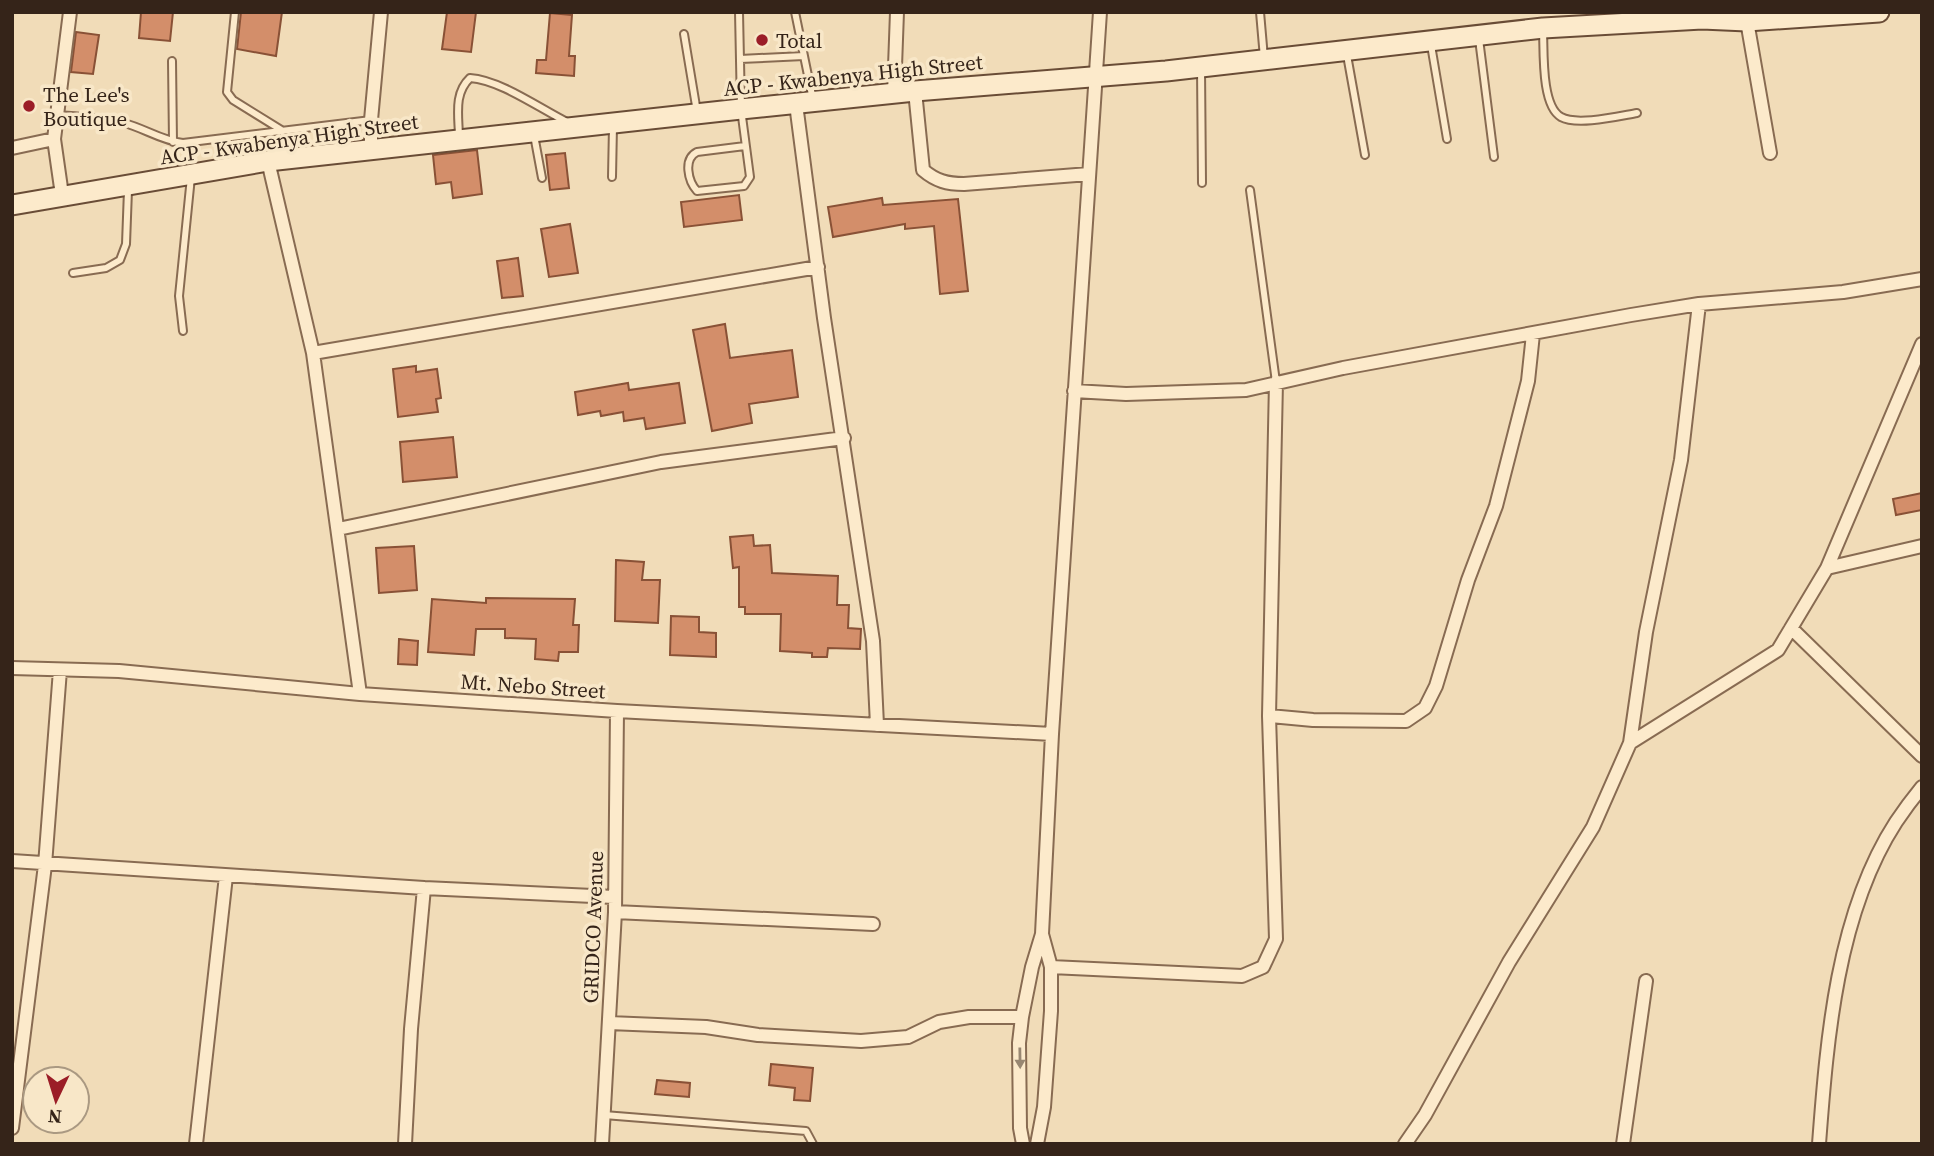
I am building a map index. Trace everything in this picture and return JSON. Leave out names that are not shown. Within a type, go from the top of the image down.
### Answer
[{"type":"main road","name":"ACP - Kwabenya High Street","points":[[12,205],[268,160],[741,108],[1095,77],[1543,28],[1701,16],[1879,12]]},
{"type":"street","points":[[62,195],[54,139],[70,12]]},
{"type":"street","points":[[371,148],[381,12]]},
{"type":"street","points":[[894,93],[897,12]]},
{"type":"street","points":[[1023,1144],[1020,1128],[1019,1043],[1032,967],[1042,934],[1052,734],[1100,12]]},
{"type":"street","points":[[1739,17],[1770,153]]},
{"type":"street","points":[[915,91],[923,170],[934,180],[964,184],[1089,174]]},
{"type":"street","points":[[805,103],[818,267],[873,641],[877,726]]},
{"type":"street","points":[[12,148],[54,139]]},
{"type":"street","points":[[268,160],[313,353],[360,694]]},
{"type":"street","points":[[313,353],[818,267]]},
{"type":"street","points":[[1074,391],[1126,394],[1247,390],[1343,368],[1631,315],[1699,304],[1843,292],[1922,279]]},
{"type":"street","points":[[1405,1144],[1425,1115],[1509,962],[1593,827],[1630,743],[1646,632],[1681,460],[1699,304]]},
{"type":"street","points":[[1269,716],[1313,720],[1406,721],[1425,708],[1436,686],[1468,580],[1496,506],[1528,381],[1533,334]]},
{"type":"street","points":[[1630,743],[1778,650],[1828,568],[1922,344]]},
{"type":"street","points":[[1051,967],[1242,976],[1264,967],[1276,939],[1269,716],[1276,382]]},
{"type":"street","points":[[338,529],[661,462],[844,438]]},
{"type":"street","points":[[1828,568],[1922,546]]},
{"type":"street","points":[[1791,628],[1922,756]]},
{"type":"street","name":"Mt. Nebo Street","points":[[12,668],[119,671],[360,694],[617,711],[1052,734]]},
{"type":"street","points":[[12,1128],[45,865],[60,670]]},
{"type":"street","name":"GRIDCO Avenue","points":[[602,1144],[615,912],[617,711]]},
{"type":"street","points":[[1819,1144],[1838,973],[1855,912],[1895,823],[1922,787]]},
{"type":"street","points":[[12,861],[424,888],[614,897]]},
{"type":"street","points":[[196,1144],[226,876]]},
{"type":"street","points":[[405,1144],[411,1029],[424,888]]},
{"type":"street","points":[[615,912],[873,924]]},
{"type":"street","points":[[1037,1144],[1044,1107],[1051,1011],[1051,967],[1042,934]]},
{"type":"street","points":[[1623,1144],[1646,981]]},
{"type":"street","points":[[609,1023],[706,1027],[758,1035],[861,1041],[908,1037],[939,1022],[969,1017],[1022,1017]]},
{"type":"lane","points":[[235,12],[227,92],[233,100],[283,131]]},
{"type":"lane","points":[[739,12],[741,108],[750,177],[747,184],[697,191],[693,188],[688,161],[691,155],[745,146]]},
{"type":"lane","points":[[795,12],[804,56],[805,103]]},
{"type":"lane","points":[[1261,12],[1264,60]]},
{"type":"lane","points":[[1543,28],[1548,96],[1553,110],[1563,119],[1588,120],[1637,113]]},
{"type":"lane","points":[[684,34],[697,114]]},
{"type":"lane","points":[[1478,34],[1494,157]]},
{"type":"lane","points":[[1430,40],[1447,139]]},
{"type":"lane","points":[[1346,50],[1366,155]]},
{"type":"lane","points":[[740,59],[804,56]]},
{"type":"lane","points":[[172,61],[173,142]]},
{"type":"lane","points":[[1201,66],[1202,183]]},
{"type":"lane","points":[[459,141],[458,98],[462,86],[470,78],[482,79],[498,86],[577,127]]},
{"type":"lane","points":[[56,114],[124,123],[173,142],[183,143],[371,120]]},
{"type":"lane","points":[[612,177],[613,123]]},
{"type":"lane","points":[[533,132],[542,177]]},
{"type":"lane","points":[[183,331],[179,296],[191,173]]},
{"type":"lane","points":[[73,273],[106,268],[120,260],[126,244],[128,184]]},
{"type":"lane","points":[[1250,190],[1276,382]]},
{"type":"lane","points":[[604,1115],[806,1131],[813,1144]]},
{"type":"building","points":[[141,12],[173,12],[170,41],[139,38]]},
{"type":"building","points":[[241,12],[282,12],[276,56],[237,49]]},
{"type":"building","points":[[447,12],[476,12],[471,52],[442,49]]},
{"type":"building","points":[[550,13],[572,15],[569,56],[575,56],[574,76],[536,73],[537,60],[546,60]]},
{"type":"building","points":[[76,32],[99,35],[93,74],[71,72]]},
{"type":"building","points":[[477,150],[482,194],[453,198],[451,182],[436,184],[433,155]]},
{"type":"building","points":[[565,153],[569,188],[550,190],[546,155]]},
{"type":"building","points":[[739,195],[742,220],[684,227],[681,202]]},
{"type":"building","points":[[882,198],[883,205],[958,199],[968,291],[940,294],[934,226],[905,229],[905,224],[833,237],[828,207]]},
{"type":"building","points":[[570,224],[578,273],[549,277],[541,229]]},
{"type":"building","points":[[518,258],[523,296],[502,298],[497,261]]},
{"type":"building","points":[[725,324],[730,358],[792,350],[798,397],[749,404],[752,423],[712,431],[693,330]]},
{"type":"building","points":[[416,366],[416,372],[437,369],[441,398],[436,399],[438,412],[398,417],[393,369]]},
{"type":"building","points":[[628,383],[629,390],[679,383],[685,423],[646,429],[644,418],[624,421],[623,412],[601,416],[600,411],[578,415],[575,392]]},
{"type":"building","points":[[453,437],[457,477],[403,482],[400,442]]},
{"type":"building","points":[[1922,493],[1922,510],[1896,515],[1893,499]]},
{"type":"building","points":[[753,535],[754,546],[770,545],[772,573],[838,576],[837,605],[849,605],[848,628],[861,629],[860,649],[828,648],[827,657],[780,651],[781,614],[745,614],[745,607],[739,607],[739,567],[733,568],[730,537]]},
{"type":"building","points":[[414,546],[417,590],[379,593],[376,548]]},
{"type":"building","points":[[616,560],[644,562],[642,580],[660,580],[658,623],[615,621]]},
{"type":"building","points":[[486,598],[575,599],[573,625],[579,625],[578,652],[559,652],[558,661],[535,659],[536,639],[505,638],[505,629],[476,629],[474,655],[428,652],[432,599],[486,603]]},
{"type":"building","points":[[671,616],[699,617],[699,632],[716,633],[716,657],[670,655]]},
{"type":"building","points":[[399,639],[418,641],[417,665],[398,664]]},
{"type":"building","points":[[771,1064],[813,1068],[810,1101],[794,1100],[795,1088],[769,1085]]},
{"type":"building","points":[[657,1080],[690,1083],[689,1097],[655,1094]]},
{"type":"place","name":"Total","points":[[762,40]]},
{"type":"place","name":"The Lee's Boutique","points":[[29,106]]}]
